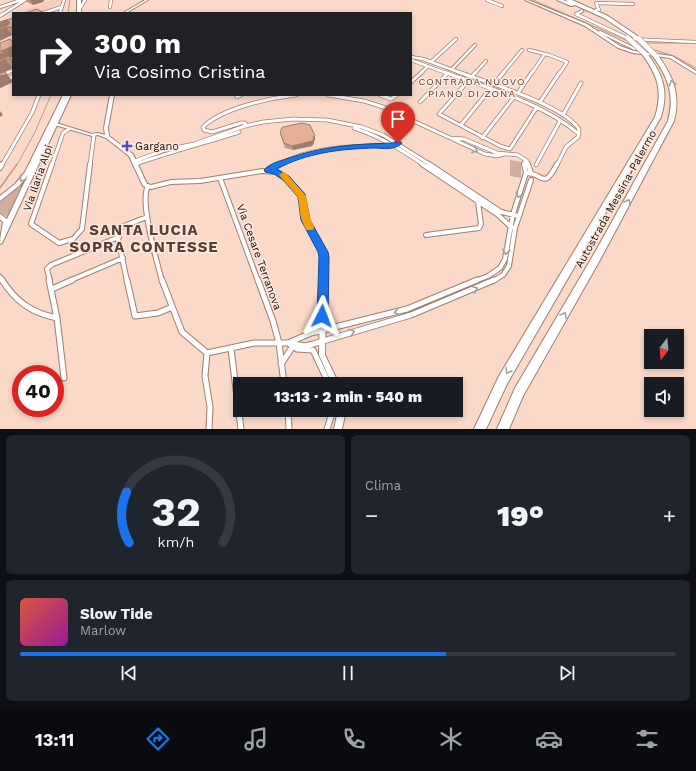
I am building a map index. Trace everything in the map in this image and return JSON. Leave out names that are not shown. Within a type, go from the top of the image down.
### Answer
[{"type":"highway","name":"Autostrada Messina-Palermo","points":[[480,429],[503,380],[658,117],[662,105],[663,90],[655,68],[645,54],[628,38],[599,18],[558,0]]},
{"type":"highway","name":"Autostrada Messina-Palermo","points":[[503,429],[519,392],[620,217],[671,121],[674,108],[673,88],[666,70],[639,39],[606,17],[568,0]]},
{"type":"main road","points":[[76,0],[77,12]]},
{"type":"main road","points":[[77,12],[79,0]]},
{"type":"main road","points":[[0,241],[65,96]]},
{"type":"main road","points":[[0,199],[17,185],[27,173],[68,96]]},
{"type":"main road","points":[[0,216],[6,221],[4,232]]},
{"type":"street","points":[[6,11],[1,6],[21,0]]},
{"type":"street","points":[[0,16],[25,0]]},
{"type":"street","points":[[60,12],[64,0]]},
{"type":"street","points":[[77,12],[86,0]]},
{"type":"street","points":[[110,7],[111,0]]},
{"type":"street","points":[[126,12],[148,0]]},
{"type":"street","points":[[487,0],[502,6]]},
{"type":"street","points":[[526,0],[635,49]]},
{"type":"street","points":[[596,10],[598,10],[596,3],[633,4]]},
{"type":"street","points":[[46,12],[62,7]]},
{"type":"street","points":[[0,12],[6,11]]},
{"type":"street","points":[[582,11],[576,14],[626,38],[634,40],[696,42]]},
{"type":"street","points":[[599,32],[607,30]]},
{"type":"street","points":[[599,32],[623,49],[670,57],[696,72]]},
{"type":"street","points":[[430,62],[456,39]]},
{"type":"street","points":[[452,69],[475,45]]},
{"type":"street","points":[[494,84],[522,50]]},
{"type":"street","points":[[529,50],[567,62],[540,102]]},
{"type":"street","points":[[518,93],[544,54]]},
{"type":"street","points":[[412,57],[452,69],[540,102],[563,115],[575,124],[579,129],[579,135],[566,147],[551,176],[547,178],[533,178],[525,175]]},
{"type":"street","points":[[412,60],[491,88],[537,107],[575,130],[579,135]]},
{"type":"street","points":[[472,76],[486,62]]},
{"type":"street","points":[[412,81],[428,66]]},
{"type":"street","points":[[0,76],[12,70]]},
{"type":"street","points":[[420,102],[448,73]]},
{"type":"street","points":[[0,82],[12,77]]},
{"type":"street","points":[[469,80],[439,114],[462,125],[482,138],[510,149],[537,107]]},
{"type":"street","points":[[563,115],[581,83]]},
{"type":"street","points":[[462,125],[491,88]]},
{"type":"street","points":[[0,168],[32,112],[39,96]]},
{"type":"street","points":[[107,137],[106,128],[112,96]]},
{"type":"street","points":[[247,126],[246,123],[241,123],[210,132],[205,131],[203,127],[208,122],[239,109],[270,99],[290,96]]},
{"type":"street","points":[[334,96],[372,103],[491,156],[504,154]]},
{"type":"street","points":[[383,96],[391,99],[395,96]]},
{"type":"street","points":[[482,138],[514,97]]},
{"type":"street","points":[[135,162],[165,150],[194,144],[247,126],[293,119],[327,120],[362,127],[383,135],[501,217],[513,227]]},
{"type":"street","points":[[135,162],[197,146],[251,128],[297,121],[324,122],[346,126],[375,135],[396,144],[501,212],[516,215]]},
{"type":"street","points":[[536,165],[560,121]]},
{"type":"street","points":[[52,127],[68,128],[107,137],[128,153],[135,162],[143,183],[148,186],[172,182],[200,181],[268,170],[279,164],[308,154],[354,146],[396,144]]},
{"type":"street","name":"Via Ilaria Alpi","points":[[68,128],[63,133],[31,224],[59,243],[67,242],[76,237],[82,229],[94,135]]},
{"type":"street","points":[[448,138],[462,138],[493,152],[515,154],[529,164],[533,178],[516,215]]},
{"type":"street","points":[[281,364],[291,345],[297,338],[314,331],[322,331],[407,309],[493,274],[500,268],[505,259],[525,175],[525,160]]},
{"type":"street","points":[[268,170],[276,172],[286,178],[302,196],[306,220],[323,252],[322,355],[333,377]]},
{"type":"street","points":[[525,175],[531,173]]},
{"type":"street","name":"Via Cesare Terranova","points":[[220,178],[273,321],[279,343],[283,377]]},
{"type":"street","points":[[148,186],[145,191],[147,217],[160,276],[180,328],[185,335],[199,344],[207,353],[205,376],[210,407],[208,429]]},
{"type":"street","points":[[426,235],[479,228],[481,224],[478,202]]},
{"type":"street","points":[[147,217],[116,229],[136,316],[158,313],[170,308]]},
{"type":"street","points":[[207,353],[232,349],[254,343],[279,343],[305,346],[411,315],[498,278],[508,266],[513,227]]},
{"type":"street","points":[[63,365],[58,318],[47,273],[49,267],[118,237]]},
{"type":"street","points":[[52,289],[123,258]]},
{"type":"street","points":[[0,277],[11,296],[17,301],[38,313],[58,318]]},
{"type":"street","points":[[291,345],[297,349],[313,350],[326,377]]},
{"type":"street","points":[[232,349],[241,429]]},
{"type":"street","points":[[288,417],[289,429]]},
{"type":"street","points":[[327,429],[331,417]]},
{"type":"street","points":[[338,429],[341,417]]},
{"type":"shaded area","points":[[52,0],[61,0],[61,3],[42,12],[20,12]]},
{"type":"shaded area","points":[[510,160],[521,162],[521,178],[510,176]]},
{"type":"shaded area","points":[[29,174],[8,217],[0,213],[0,201],[18,187]]},
{"type":"building","points":[[37,9],[42,12],[28,12]]},
{"type":"building","points":[[12,18],[12,27],[6,27],[0,30],[0,28],[8,25],[10,22],[7,20],[0,22]]},
{"type":"building","points":[[10,39],[12,41],[12,46],[1,51],[4,53],[0,54],[0,43]]},
{"type":"building","points":[[9,56],[11,59],[5,59],[0,62],[0,60]]},
{"type":"building","points":[[5,72],[7,74],[0,76],[0,73]]},
{"type":"building","points":[[302,123],[310,125],[315,136],[313,137],[314,139],[312,141],[292,146],[284,143],[280,132],[281,129],[283,127]]},
{"type":"waterway","points":[[68,12],[70,0]]},
{"type":"waterway","points":[[533,0],[630,42]]},
{"type":"waterway","points":[[646,43],[688,43]]},
{"type":"waterway","points":[[651,49],[674,56],[696,68]]},
{"type":"waterway","points":[[17,165],[35,132],[51,96]]},
{"type":"waterway","points":[[0,188],[17,164]]},
{"type":"tunnel","points":[[582,11],[587,11]]},
{"type":"slow traffic","points":[[283,175],[294,186],[304,200],[305,218],[309,227]]},
{"type":"place","name":"Gargano","points":[[127,146]]},
{"type":"district","name":"CONTRADA NUOVO PIANO DI ZONA","points":[[472,86]]},
{"type":"district","name":"SANTA LUCIA SOPRA CONTESSE","points":[[144,238]]},
{"type":"route","points":[[322,316],[324,257],[323,252],[306,220],[304,213],[304,200],[286,178],[281,174],[268,170],[281,163],[308,154],[349,146],[395,145],[398,143]]}]
